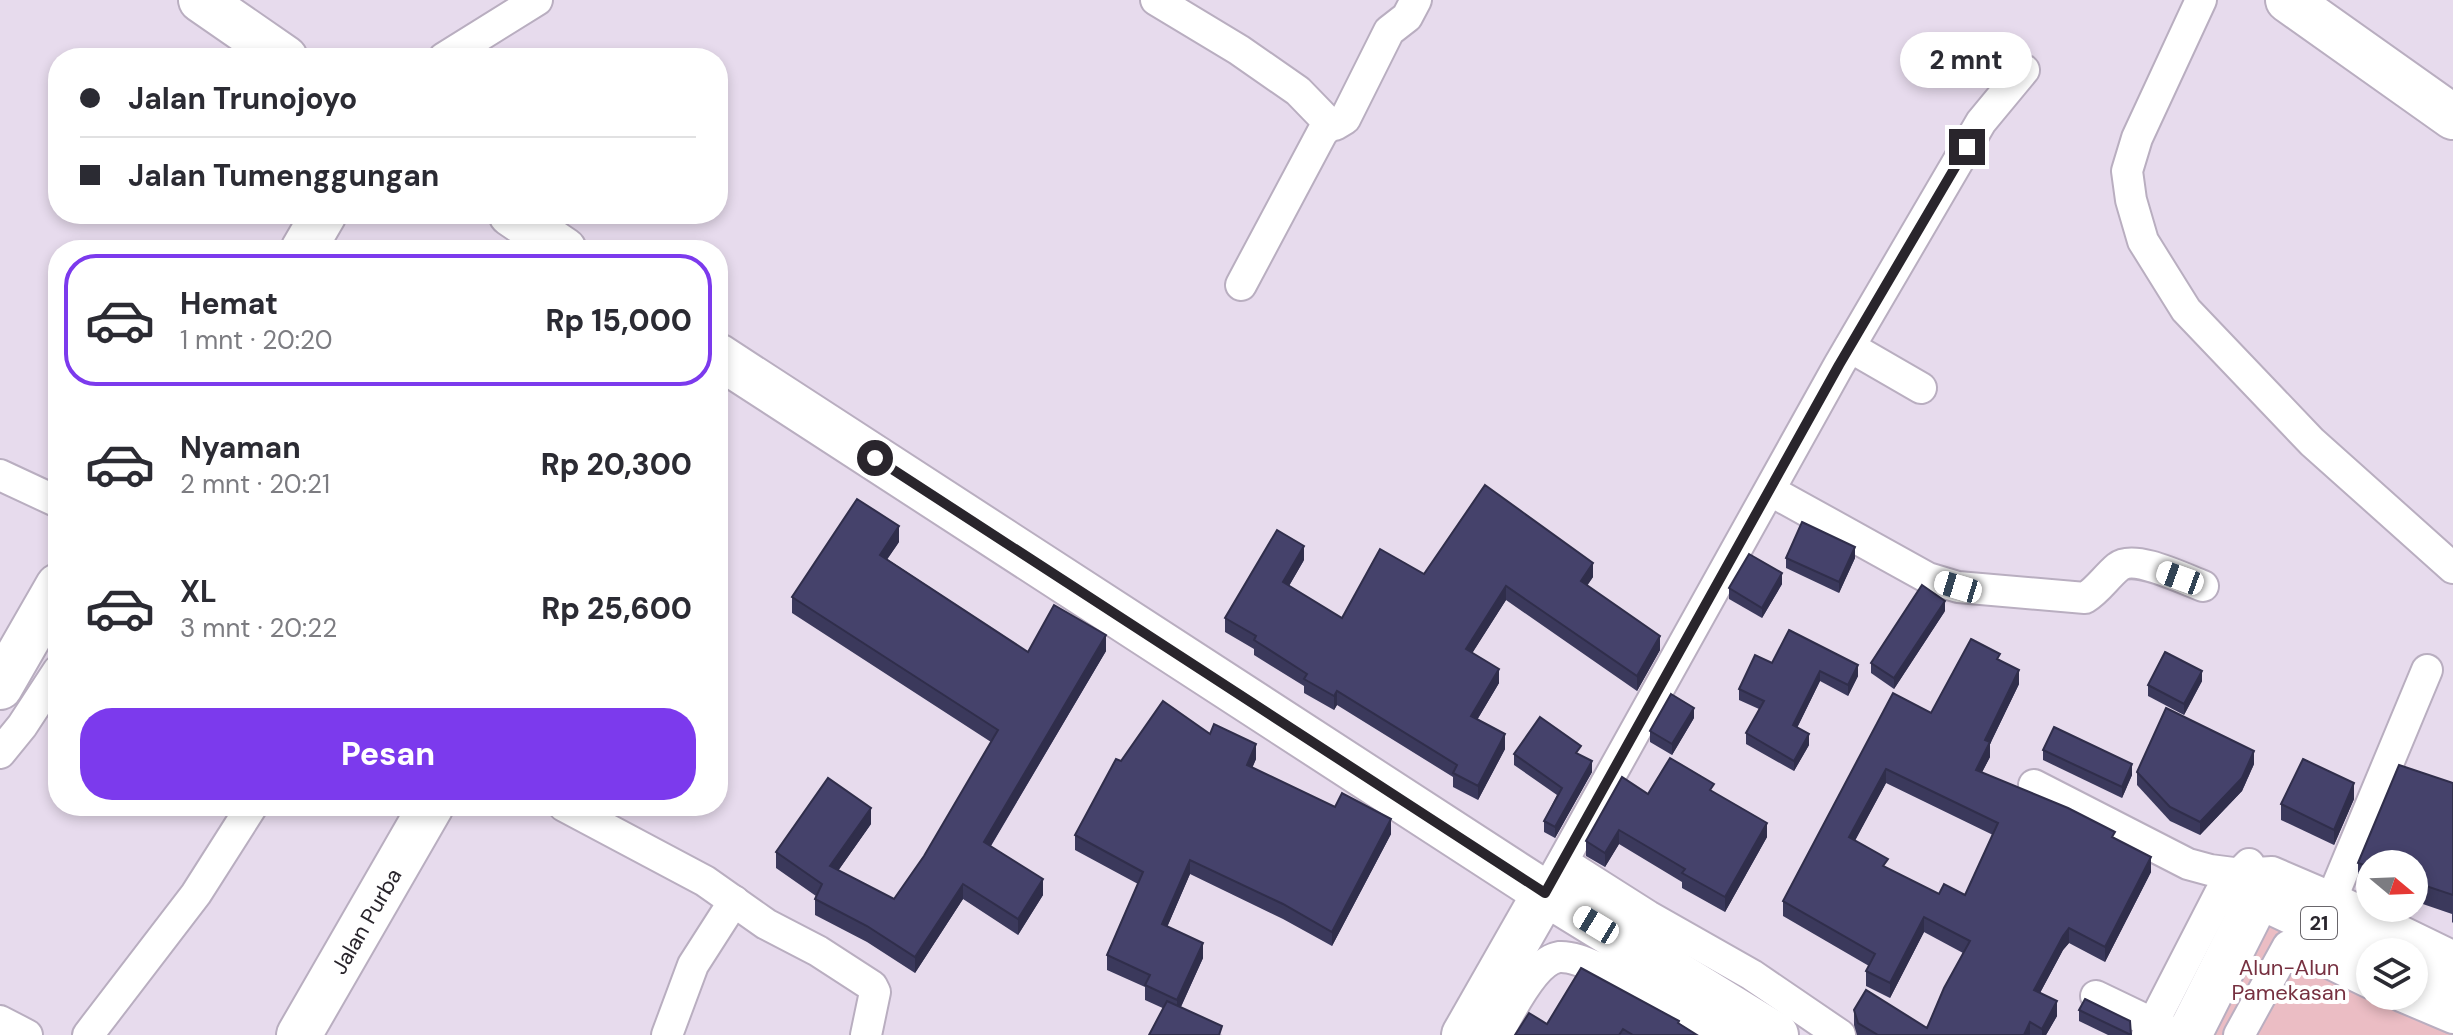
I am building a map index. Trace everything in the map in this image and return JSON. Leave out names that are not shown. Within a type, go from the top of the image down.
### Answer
[{"type":"main road","points":[[201,0],[271,48]]},
{"type":"main road","points":[[2288,0],[2453,117]]},
{"type":"main road","points":[[526,224],[549,240]]},
{"type":"main road","points":[[728,362],[1554,878],[1776,1035]]},
{"type":"main road","points":[[0,687],[48,607]]},
{"type":"main road","name":"Jalan Purba","points":[[299,1035],[425,816]]},
{"type":"main road","points":[[1464,1035],[1554,878]]},
{"type":"main road","points":[[2166,1032],[2257,881]]},
{"type":"main road","name":"21","points":[[2257,881],[2356,939]]},
{"type":"street","points":[[461,48],[537,0]]},
{"type":"street","points":[[1156,0],[1287,83],[1330,124],[1340,124],[1345,119],[1389,31],[1407,17],[1416,0]]},
{"type":"street","points":[[2201,0],[2137,138],[2127,171],[2131,200],[2143,241],[2186,310],[2312,442],[2453,568]]},
{"type":"street","points":[[1840,1035],[1752,975],[1635,909],[1554,878],[1850,347],[1981,122],[2024,70]]},
{"type":"street","points":[[1241,285],[1322,133],[1330,124]]},
{"type":"street","points":[[1850,347],[1921,388]]},
{"type":"street","points":[[0,475],[48,497]]},
{"type":"street","points":[[1771,491],[1928,578],[1958,587],[2085,598],[2097,591],[2118,567],[2135,561],[2203,586]]},
{"type":"street","points":[[2336,892],[2427,670]]},
{"type":"street","points":[[0,753],[48,686]]},
{"type":"street","points":[[2034,785],[2188,864],[2257,881],[2356,897]]},
{"type":"street","points":[[88,1035],[196,894],[246,816]]},
{"type":"street","points":[[583,816],[705,881],[766,924],[818,951],[872,986],[875,992],[866,1035]]},
{"type":"street","points":[[2336,892],[2446,953],[2445,982]]},
{"type":"street","points":[[667,1035],[693,965],[734,901]]},
{"type":"street","points":[[2417,922],[2453,938]]},
{"type":"street","points":[[2239,1035],[2288,946],[2356,977]]},
{"type":"street","points":[[1497,1035],[1523,990],[1542,965],[1559,957],[1581,960],[1601,969],[1719,1035]]},
{"type":"street","points":[[2096,996],[2166,1032]]},
{"type":"street","points":[[0,1021],[27,1035]]},
{"type":"green space","name":"Alun-Alun Pamekasan","points":[[2277,912],[2356,983],[2356,1010],[2428,1010],[2428,997],[2453,997],[2453,1035],[2200,1035]]},
{"type":"building","points":[[1485,485],[1593,563],[1581,581],[1660,636],[1637,676],[1506,586],[1466,649],[1499,669],[1471,716],[1505,734],[1478,786],[1453,773],[1457,765],[1337,691],[1334,696],[1304,679],[1307,674],[1254,640],[1256,636],[1225,618],[1277,530],[1304,546],[1283,582],[1342,618],[1380,549],[1424,574]]},
{"type":"building","points":[[857,499],[899,526],[880,555],[1028,652],[1054,605],[1106,635],[984,842],[1043,879],[1018,919],[963,884],[915,957],[867,926],[815,899],[822,884],[776,852],[828,778],[871,808],[830,866],[894,899],[924,856],[998,730],[792,597]]},
{"type":"building","points":[[1802,522],[1855,547],[1839,582],[1786,558]]},
{"type":"building","points":[[1749,554],[1782,573],[1762,608],[1729,588]]},
{"type":"building","points":[[1922,585],[1945,601],[1894,678],[1871,663]]},
{"type":"building","points":[[1789,630],[1858,665],[1848,685],[1820,671],[1793,725],[1809,734],[1794,761],[1746,733],[1764,701],[1739,689],[1755,655],[1772,663]]},
{"type":"building","points":[[1971,639],[2000,654],[1997,659],[2019,670],[1985,740],[1990,742],[1976,770],[2068,808],[2115,832],[2112,837],[2151,857],[2105,947],[2069,928],[2063,936],[2034,990],[2057,1001],[2042,1029],[2030,1022],[2024,1035],[1878,1035],[1858,1023],[1854,1010],[1866,990],[1927,1028],[1944,988],[1970,941],[1924,917],[1890,983],[1866,971],[1875,954],[1783,901],[1893,693],[1931,713]],"holes":[[[1886,769],[1998,823],[1965,895],[1944,884],[1939,894],[1883,866],[1888,859],[1849,837]]]},
{"type":"building","points":[[2165,652],[2202,671],[2184,704],[2148,685]]},
{"type":"building","points":[[1671,694],[1694,708],[1672,744],[1650,731]]},
{"type":"building","points":[[1163,701],[1210,734],[1214,724],[1256,744],[1247,765],[1335,807],[1342,793],[1391,819],[1332,932],[1283,904],[1190,860],[1162,924],[1203,943],[1177,1000],[1145,985],[1150,975],[1107,955],[1143,872],[1075,835],[1116,759],[1121,761]]},
{"type":"building","points":[[2166,708],[2254,751],[2242,778],[2200,822],[2170,807],[2137,772]]},
{"type":"building","points":[[1540,717],[1581,746],[1576,753],[1592,761],[1555,827],[1544,821],[1562,788],[1514,754]]},
{"type":"building","points":[[2054,727],[2132,764],[2122,787],[2043,750]]},
{"type":"building","points":[[1670,758],[1714,784],[1710,790],[1767,823],[1725,897],[1682,873],[1685,869],[1619,830],[1605,853],[1586,841],[1622,777],[1648,794]]},
{"type":"building","points":[[2303,759],[2354,783],[2334,830],[2281,804]]},
{"type":"building","points":[[2399,765],[2453,783],[2453,895],[2428,887],[2428,850],[2363,850]]},
{"type":"building","points":[[1581,968],[1679,1021],[1697,1035],[1633,1035],[1623,1029],[1619,1035],[1515,1035],[1529,1013],[1547,1024]]},
{"type":"building","points":[[2085,999],[2130,1021],[2131,1035],[2079,1010]]},
{"type":"building","points":[[1167,1001],[1222,1026],[1219,1035],[1149,1035]]},
{"type":"route","points":[[875,458],[1545,893],[1839,365],[1967,147]]}]
